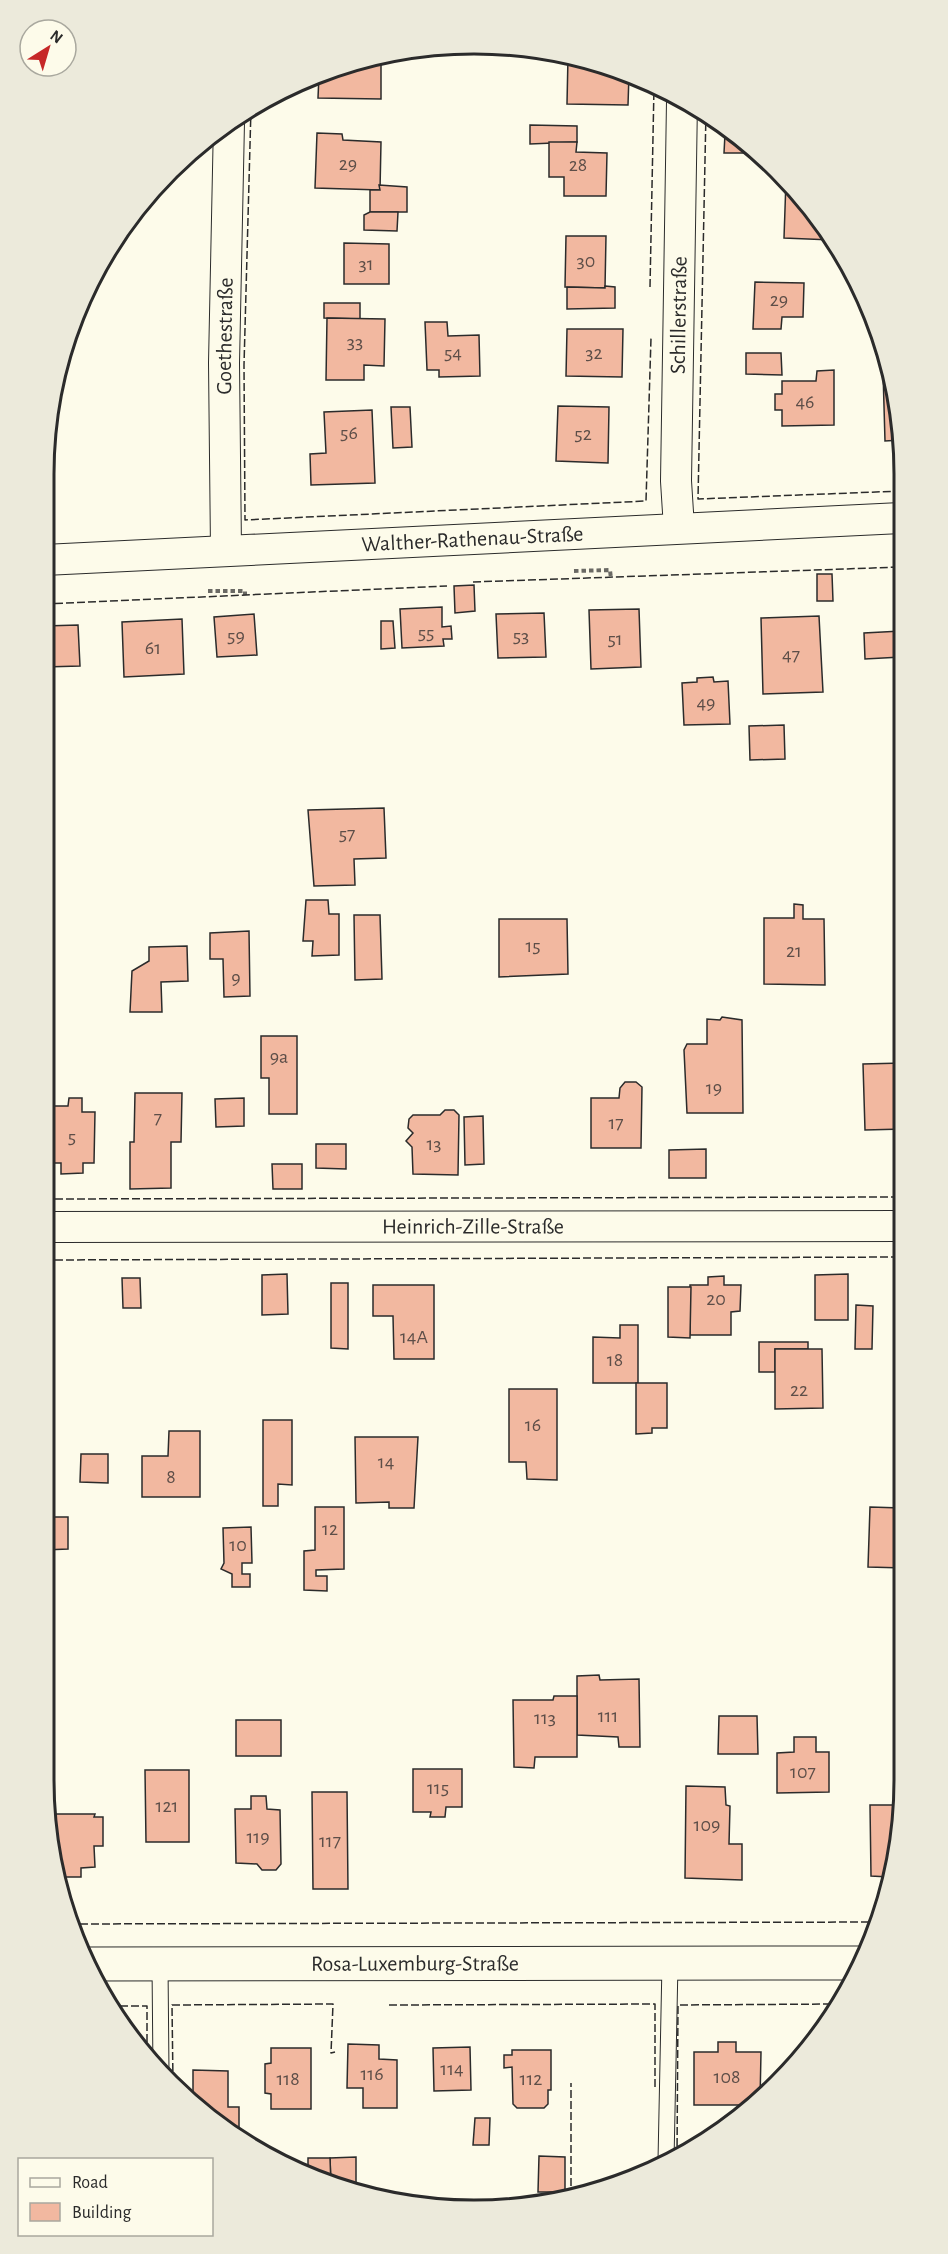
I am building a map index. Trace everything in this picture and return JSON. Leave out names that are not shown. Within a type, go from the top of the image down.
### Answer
[{"type":"street","name":"Schillerstraße","points":[[679,528],[676,481],[682,109]]},
{"type":"street","name":"Goethestraße","points":[[226,550],[224,363],[229,134]]},
{"type":"street","name":"Walther-Rathenau-Straße","points":[[54,559],[894,518]]},
{"type":"street","name":"Heinrich-Zille-Straße","points":[[54,1227],[894,1226]]},
{"type":"street","name":"Rosa-Luxemburg-Straße","points":[[96,1964],[852,1963]]},
{"type":"lane","points":[[666,2154],[670,1963]]},
{"type":"lane","points":[[160,1964],[161,2060]]},
{"type":"path","points":[[574,571],[610,570],[611,579]]},
{"type":"path","points":[[208,591],[245,591],[245,595]]},
{"type":"building","points":[[381,64],[381,99],[318,98],[319,84]]},
{"type":"building","points":[[568,65],[629,84],[628,105],[567,104]]},
{"type":"building","points":[[530,125],[577,126],[577,142],[530,144]]},
{"type":"building","points":[[317,133],[342,134],[343,140],[381,142],[380,190],[315,188]]},
{"type":"building","points":[[725,137],[745,153],[724,153]]},
{"type":"building","points":[[549,142],[577,142],[576,152],[607,153],[606,196],[564,196],[564,177],[549,177]]},
{"type":"building","points":[[379,185],[407,187],[407,212],[370,212],[370,190],[380,190]]},
{"type":"building","points":[[786,192],[822,240],[784,238]]},
{"type":"building","points":[[370,212],[398,212],[397,231],[364,230],[364,215]]},
{"type":"building","points":[[566,236],[606,236],[605,288],[565,287]]},
{"type":"building","points":[[344,243],[389,244],[389,284],[344,284]]},
{"type":"building","points":[[755,282],[804,283],[803,317],[782,317],[781,329],[753,329]]},
{"type":"building","points":[[605,286],[615,287],[615,308],[567,309],[567,287],[605,288]]},
{"type":"building","points":[[324,303],[360,303],[360,319],[324,318]]},
{"type":"building","points":[[327,318],[385,319],[384,366],[364,365],[364,380],[326,380]]},
{"type":"building","points":[[425,322],[447,322],[448,336],[479,335],[480,376],[439,377],[439,370],[427,370]]},
{"type":"building","points":[[567,329],[623,329],[622,377],[566,376]]},
{"type":"building","points":[[746,353],[781,353],[782,375],[746,374]]},
{"type":"building","points":[[834,370],[834,425],[782,426],[782,410],[775,410],[775,394],[782,394],[782,381],[816,381],[817,371]]},
{"type":"building","points":[[883,380],[892,441],[885,441]]},
{"type":"building","points":[[558,406],[609,407],[608,463],[556,461]]},
{"type":"building","points":[[391,407],[410,407],[412,447],[393,448]]},
{"type":"building","points":[[372,410],[375,483],[311,485],[310,454],[326,453],[324,412]]},
{"type":"building","points":[[817,574],[832,574],[833,601],[817,601]]},
{"type":"building","points":[[474,585],[475,611],[455,613],[454,586]]},
{"type":"building","points":[[442,607],[442,627],[451,626],[452,639],[443,639],[444,646],[402,648],[400,609]]},
{"type":"building","points":[[639,609],[641,667],[591,669],[589,610]]},
{"type":"building","points":[[544,613],[546,657],[498,658],[496,614]]},
{"type":"building","points":[[254,614],[257,655],[217,657],[214,617]]},
{"type":"building","points":[[819,616],[823,692],[763,694],[761,618]]},
{"type":"building","points":[[182,619],[184,674],[124,677],[122,622]]},
{"type":"building","points":[[381,621],[393,621],[395,648],[381,649]]},
{"type":"building","points":[[78,625],[80,666],[54,667],[54,626]]},
{"type":"building","points":[[894,631],[894,657],[865,659],[864,633]]},
{"type":"building","points":[[713,677],[714,682],[728,681],[730,724],[684,725],[682,683],[697,682],[697,678]]},
{"type":"building","points":[[784,725],[785,759],[750,760],[749,726]]},
{"type":"building","points":[[384,808],[386,858],[354,859],[355,885],[314,886],[308,810]]},
{"type":"building","points":[[306,900],[328,900],[329,914],[339,914],[339,955],[312,956],[313,941],[303,941]]},
{"type":"building","points":[[794,904],[803,905],[803,919],[824,919],[825,985],[764,984],[764,918],[794,918]]},
{"type":"building","points":[[354,915],[380,915],[382,979],[355,980]]},
{"type":"building","points":[[499,919],[567,919],[568,974],[499,977]]},
{"type":"building","points":[[249,931],[250,996],[224,997],[223,959],[210,959],[210,933]]},
{"type":"building","points":[[187,946],[188,981],[161,982],[162,1012],[130,1012],[132,971],[149,961],[149,947]]},
{"type":"building","points":[[722,1017],[742,1020],[743,1113],[687,1113],[684,1050],[687,1044],[707,1044],[707,1019],[720,1020]]},
{"type":"building","points":[[261,1036],[297,1036],[297,1114],[269,1114],[269,1078],[261,1078]]},
{"type":"building","points":[[894,1063],[894,1129],[865,1130],[863,1064]]},
{"type":"building","points":[[625,1082],[636,1082],[642,1087],[641,1148],[591,1148],[591,1098],[619,1098],[620,1088]]},
{"type":"building","points":[[135,1093],[182,1093],[181,1142],[171,1142],[171,1188],[130,1189],[130,1142],[134,1142]]},
{"type":"building","points":[[69,1098],[82,1098],[82,1112],[95,1112],[94,1163],[83,1163],[83,1173],[61,1174],[61,1163],[54,1163],[54,1106],[68,1106]]},
{"type":"building","points":[[244,1098],[244,1126],[216,1127],[215,1099]]},
{"type":"building","points":[[445,1110],[454,1110],[459,1115],[458,1175],[413,1174],[412,1147],[406,1141],[413,1133],[408,1128],[409,1119],[413,1115],[440,1115]]},
{"type":"building","points":[[483,1116],[484,1164],[465,1165],[464,1117]]},
{"type":"building","points":[[316,1144],[346,1144],[346,1169],[316,1168]]},
{"type":"building","points":[[706,1149],[706,1178],[669,1178],[669,1150]]},
{"type":"building","points":[[272,1164],[302,1164],[302,1189],[273,1189]]},
{"type":"building","points":[[287,1274],[288,1314],[262,1315],[262,1275]]},
{"type":"building","points":[[848,1274],[848,1320],[815,1320],[815,1275]]},
{"type":"building","points":[[724,1276],[724,1285],[741,1285],[740,1311],[731,1312],[731,1335],[690,1335],[690,1285],[708,1285],[708,1277]]},
{"type":"building","points":[[122,1278],[140,1278],[141,1308],[123,1308]]},
{"type":"building","points":[[331,1283],[348,1283],[348,1349],[331,1348]]},
{"type":"building","points":[[373,1285],[434,1285],[434,1359],[394,1359],[393,1316],[373,1316]]},
{"type":"building","points":[[668,1287],[691,1287],[690,1338],[668,1337]]},
{"type":"building","points":[[856,1305],[873,1306],[872,1349],[855,1349]]},
{"type":"building","points":[[620,1325],[638,1325],[638,1383],[593,1383],[593,1337],[620,1338]]},
{"type":"building","points":[[759,1342],[808,1342],[808,1349],[775,1349],[775,1372],[759,1372]]},
{"type":"building","points":[[775,1349],[822,1349],[823,1408],[775,1409]]},
{"type":"building","points":[[636,1383],[667,1383],[667,1428],[652,1428],[652,1433],[636,1434]]},
{"type":"building","points":[[509,1389],[557,1389],[557,1480],[527,1479],[526,1462],[509,1462]]},
{"type":"building","points":[[263,1420],[292,1420],[292,1485],[278,1484],[278,1506],[263,1506]]},
{"type":"building","points":[[169,1431],[200,1431],[200,1497],[142,1497],[142,1456],[168,1456]]},
{"type":"building","points":[[355,1437],[418,1437],[414,1508],[389,1508],[389,1502],[356,1503]]},
{"type":"building","points":[[81,1454],[108,1454],[108,1483],[80,1482]]},
{"type":"building","points":[[315,1507],[344,1507],[344,1569],[316,1570],[316,1576],[327,1576],[327,1591],[304,1590],[304,1551],[315,1550]]},
{"type":"building","points":[[870,1507],[894,1508],[894,1568],[868,1567]]},
{"type":"building","points":[[54,1517],[68,1517],[68,1549],[54,1550]]},
{"type":"building","points":[[251,1527],[252,1563],[242,1563],[242,1574],[250,1574],[250,1587],[232,1587],[232,1574],[221,1569],[224,1563],[223,1528]]},
{"type":"building","points":[[599,1675],[600,1680],[639,1679],[640,1747],[619,1747],[618,1737],[577,1735],[577,1676]]},
{"type":"building","points":[[554,1696],[577,1696],[577,1757],[535,1757],[534,1768],[514,1767],[513,1700],[553,1700]]},
{"type":"building","points":[[719,1716],[757,1716],[758,1754],[718,1754]]},
{"type":"building","points":[[236,1720],[281,1720],[281,1756],[236,1756]]},
{"type":"building","points":[[794,1737],[816,1737],[816,1752],[829,1752],[829,1792],[777,1793],[777,1753],[794,1752]]},
{"type":"building","points":[[413,1769],[462,1769],[462,1807],[446,1807],[445,1817],[430,1817],[431,1812],[413,1812]]},
{"type":"building","points":[[145,1770],[189,1770],[189,1842],[146,1842]]},
{"type":"building","points":[[686,1786],[725,1787],[726,1805],[730,1806],[729,1844],[742,1844],[742,1880],[685,1878]]},
{"type":"building","points":[[312,1792],[347,1792],[348,1889],[313,1889]]},
{"type":"building","points":[[251,1796],[266,1796],[267,1809],[280,1810],[281,1864],[276,1870],[262,1870],[257,1864],[236,1863],[235,1809],[251,1809]]},
{"type":"building","points":[[870,1805],[893,1805],[883,1877],[871,1876]]},
{"type":"building","points":[[56,1814],[95,1814],[94,1817],[103,1817],[103,1846],[94,1846],[95,1867],[81,1868],[81,1877],[65,1877]]},
{"type":"building","points":[[718,2042],[736,2042],[736,2052],[761,2052],[760,2087],[740,2105],[694,2105],[694,2052],[718,2052]]},
{"type":"building","points":[[348,2044],[379,2045],[379,2059],[397,2060],[397,2108],[363,2108],[363,2088],[347,2088]]},
{"type":"building","points":[[470,2047],[471,2090],[434,2091],[433,2048]]},
{"type":"building","points":[[271,2048],[311,2048],[311,2109],[271,2109],[271,2094],[265,2093],[265,2064],[271,2063]]},
{"type":"building","points":[[512,2050],[551,2050],[551,2090],[548,2090],[548,2104],[544,2108],[517,2108],[513,2104],[512,2067],[504,2068],[504,2055],[512,2055]]},
{"type":"building","points":[[193,2070],[228,2071],[228,2107],[239,2107],[239,2128],[218,2113],[193,2092]]},
{"type":"building","points":[[475,2118],[490,2118],[489,2145],[473,2145]]},
{"type":"building","points":[[539,2156],[565,2157],[565,2190],[538,2192]]},
{"type":"building","points":[[356,2157],[356,2183],[331,2175],[330,2158]]},
{"type":"building","points":[[308,2158],[330,2158],[331,2175],[313,2168],[308,2166]]},
{"type":"fence","points":[[650,287],[654,94]]},
{"type":"fence","points":[[251,119],[244,365],[245,520],[646,501],[651,338]]},
{"type":"fence","points":[[706,124],[698,499],[894,491]]},
{"type":"fence","points":[[473,582],[894,567]]},
{"type":"fence","points":[[54,604],[447,586]]},
{"type":"fence","points":[[54,1199],[894,1197]]},
{"type":"fence","points":[[54,1260],[894,1257]]},
{"type":"fence","points":[[79,1924],[869,1922]]},
{"type":"fence","points":[[173,2073],[172,2005],[333,2004],[331,2053],[335,2052]]},
{"type":"fence","points":[[389,2005],[655,2004],[655,2087]]},
{"type":"fence","points":[[677,2148],[678,2005],[829,2004]]},
{"type":"fence","points":[[120,2006],[147,2006],[147,2043]]},
{"type":"fence","points":[[571,2083],[571,2189]]}]
